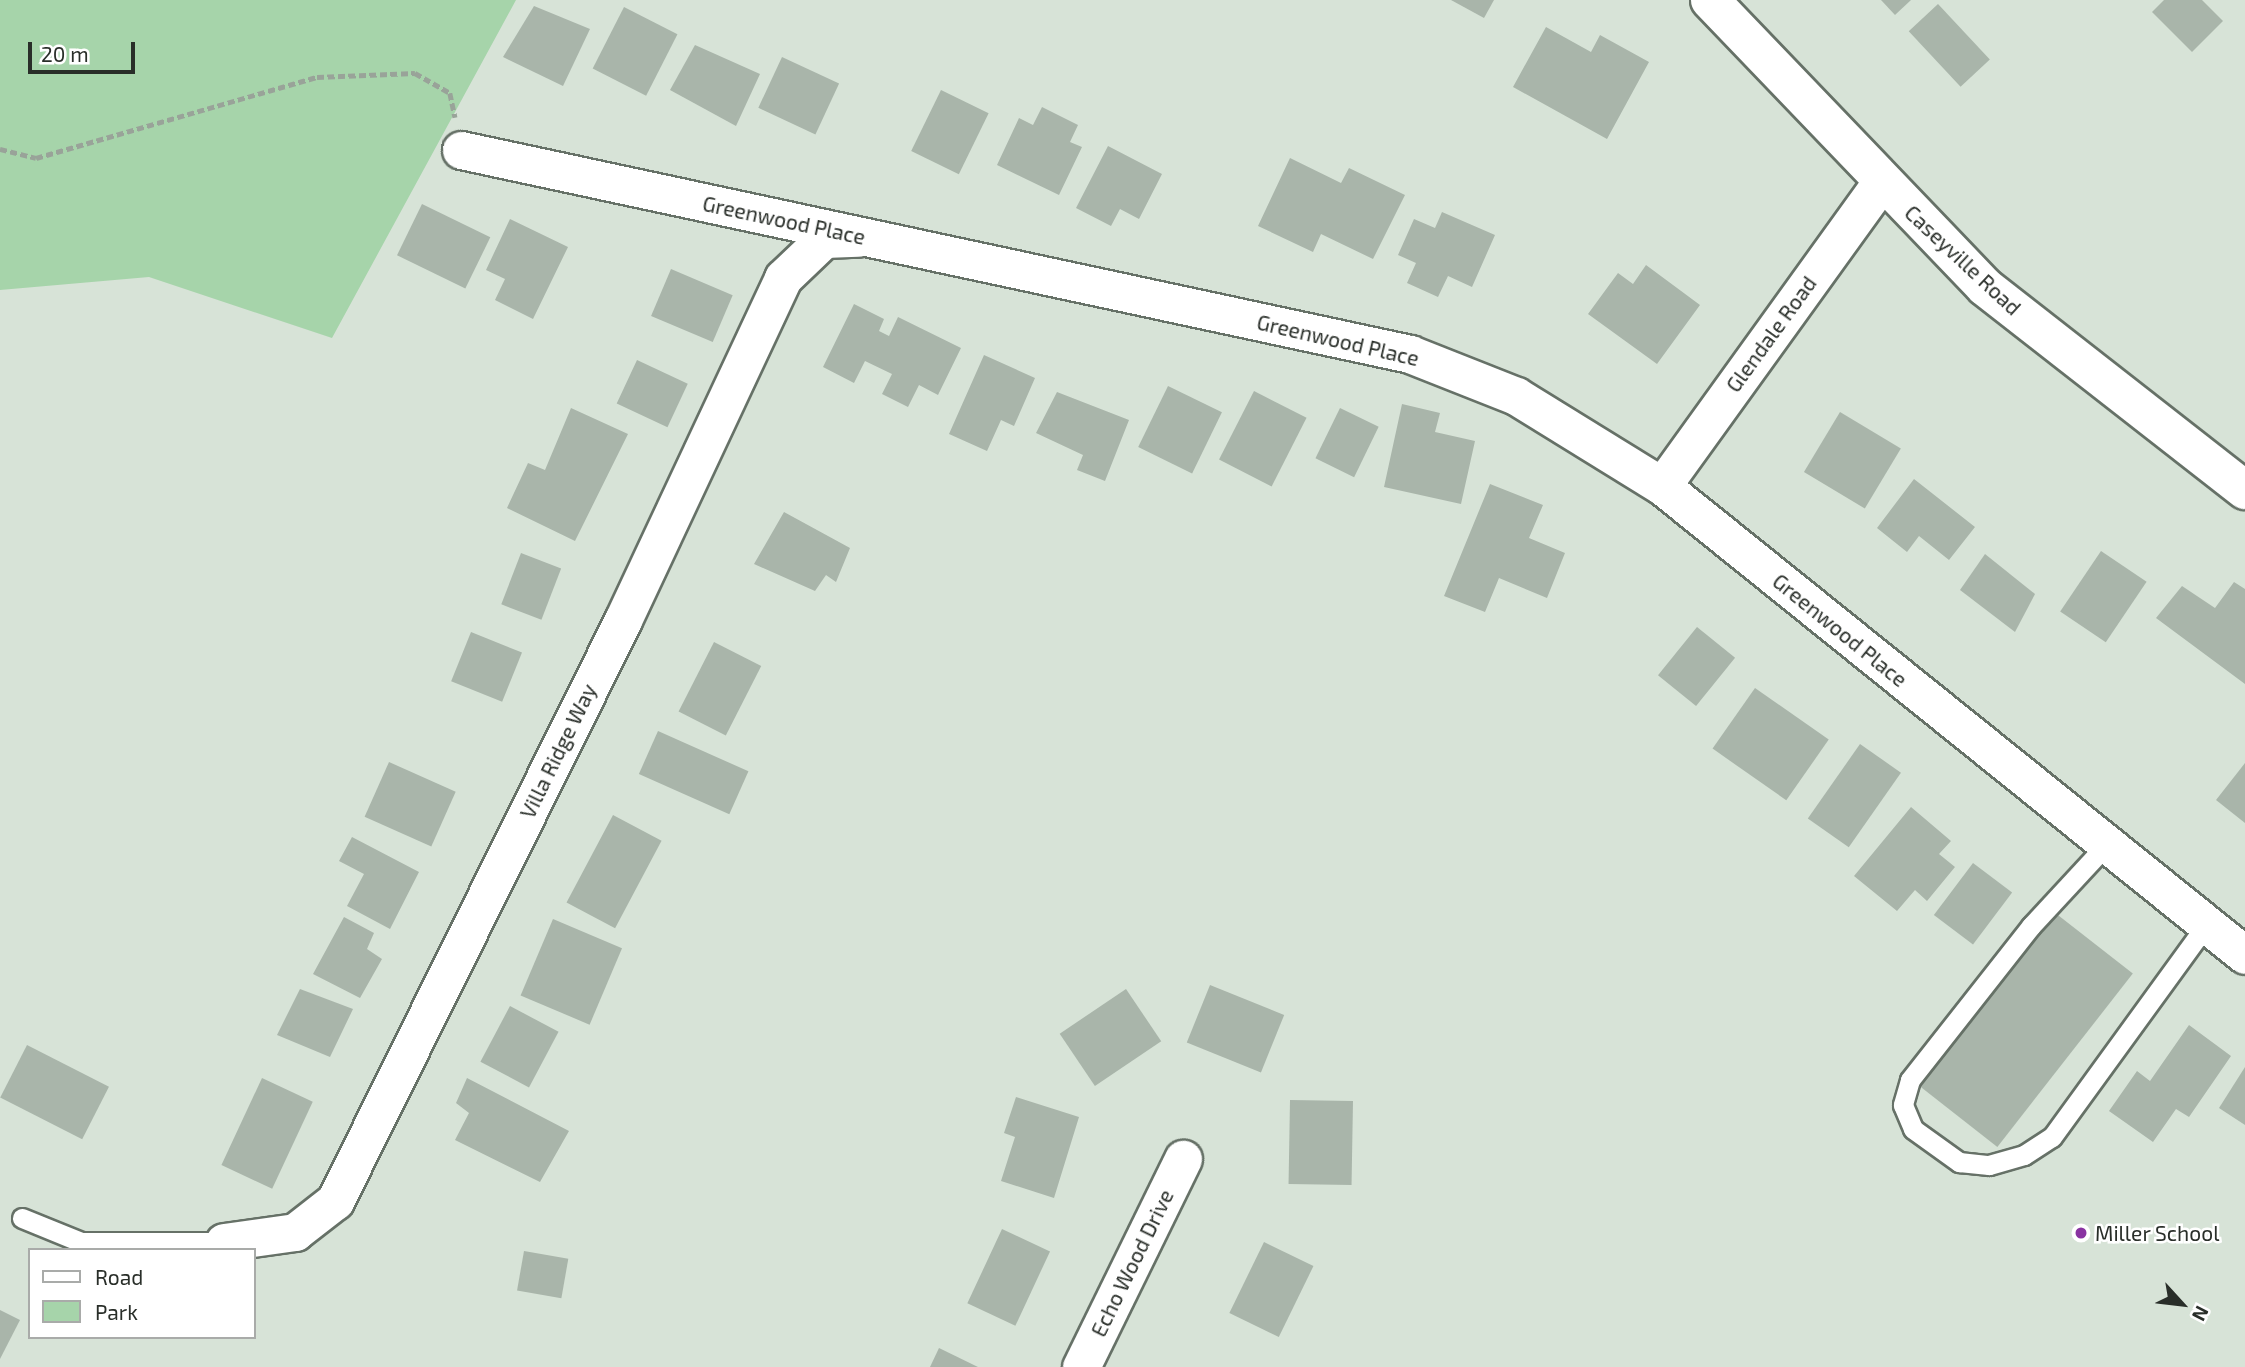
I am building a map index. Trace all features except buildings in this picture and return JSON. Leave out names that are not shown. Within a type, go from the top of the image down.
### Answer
[{"type":"street","name":"Caseyville Road","points":[[1710,0],[1881,182],[1985,287],[2245,490]]},
{"type":"street","name":"Greenwood Place","points":[[461,150],[1410,354],[1516,396],[1662,486],[2245,955]]},
{"type":"street","name":"Glendale Road","points":[[1662,486],[1881,182]]},
{"type":"street","name":"Villa Ridge Way","points":[[224,1242],[295,1232],[335,1201],[623,620],[783,278],[824,239],[868,238]]},
{"type":"street","name":"Echo Wood Drive","points":[[1081,1367],[1183,1159]]},
{"type":"lane","points":[[2107,844],[2031,926],[1910,1080],[1903,1105],[1913,1129],[1959,1162],[1989,1165],[2024,1155],[2052,1137],[2207,925]]},
{"type":"lane","points":[[22,1218],[81,1242],[224,1242]]},
{"type":"path","points":[[0,149],[36,158],[317,77],[415,73],[450,93],[461,150]]},
{"type":"green space","points":[[0,0],[516,0],[332,338],[149,277],[0,290]]},
{"type":"place","name":"Miller School","points":[[2081,1233]]}]
